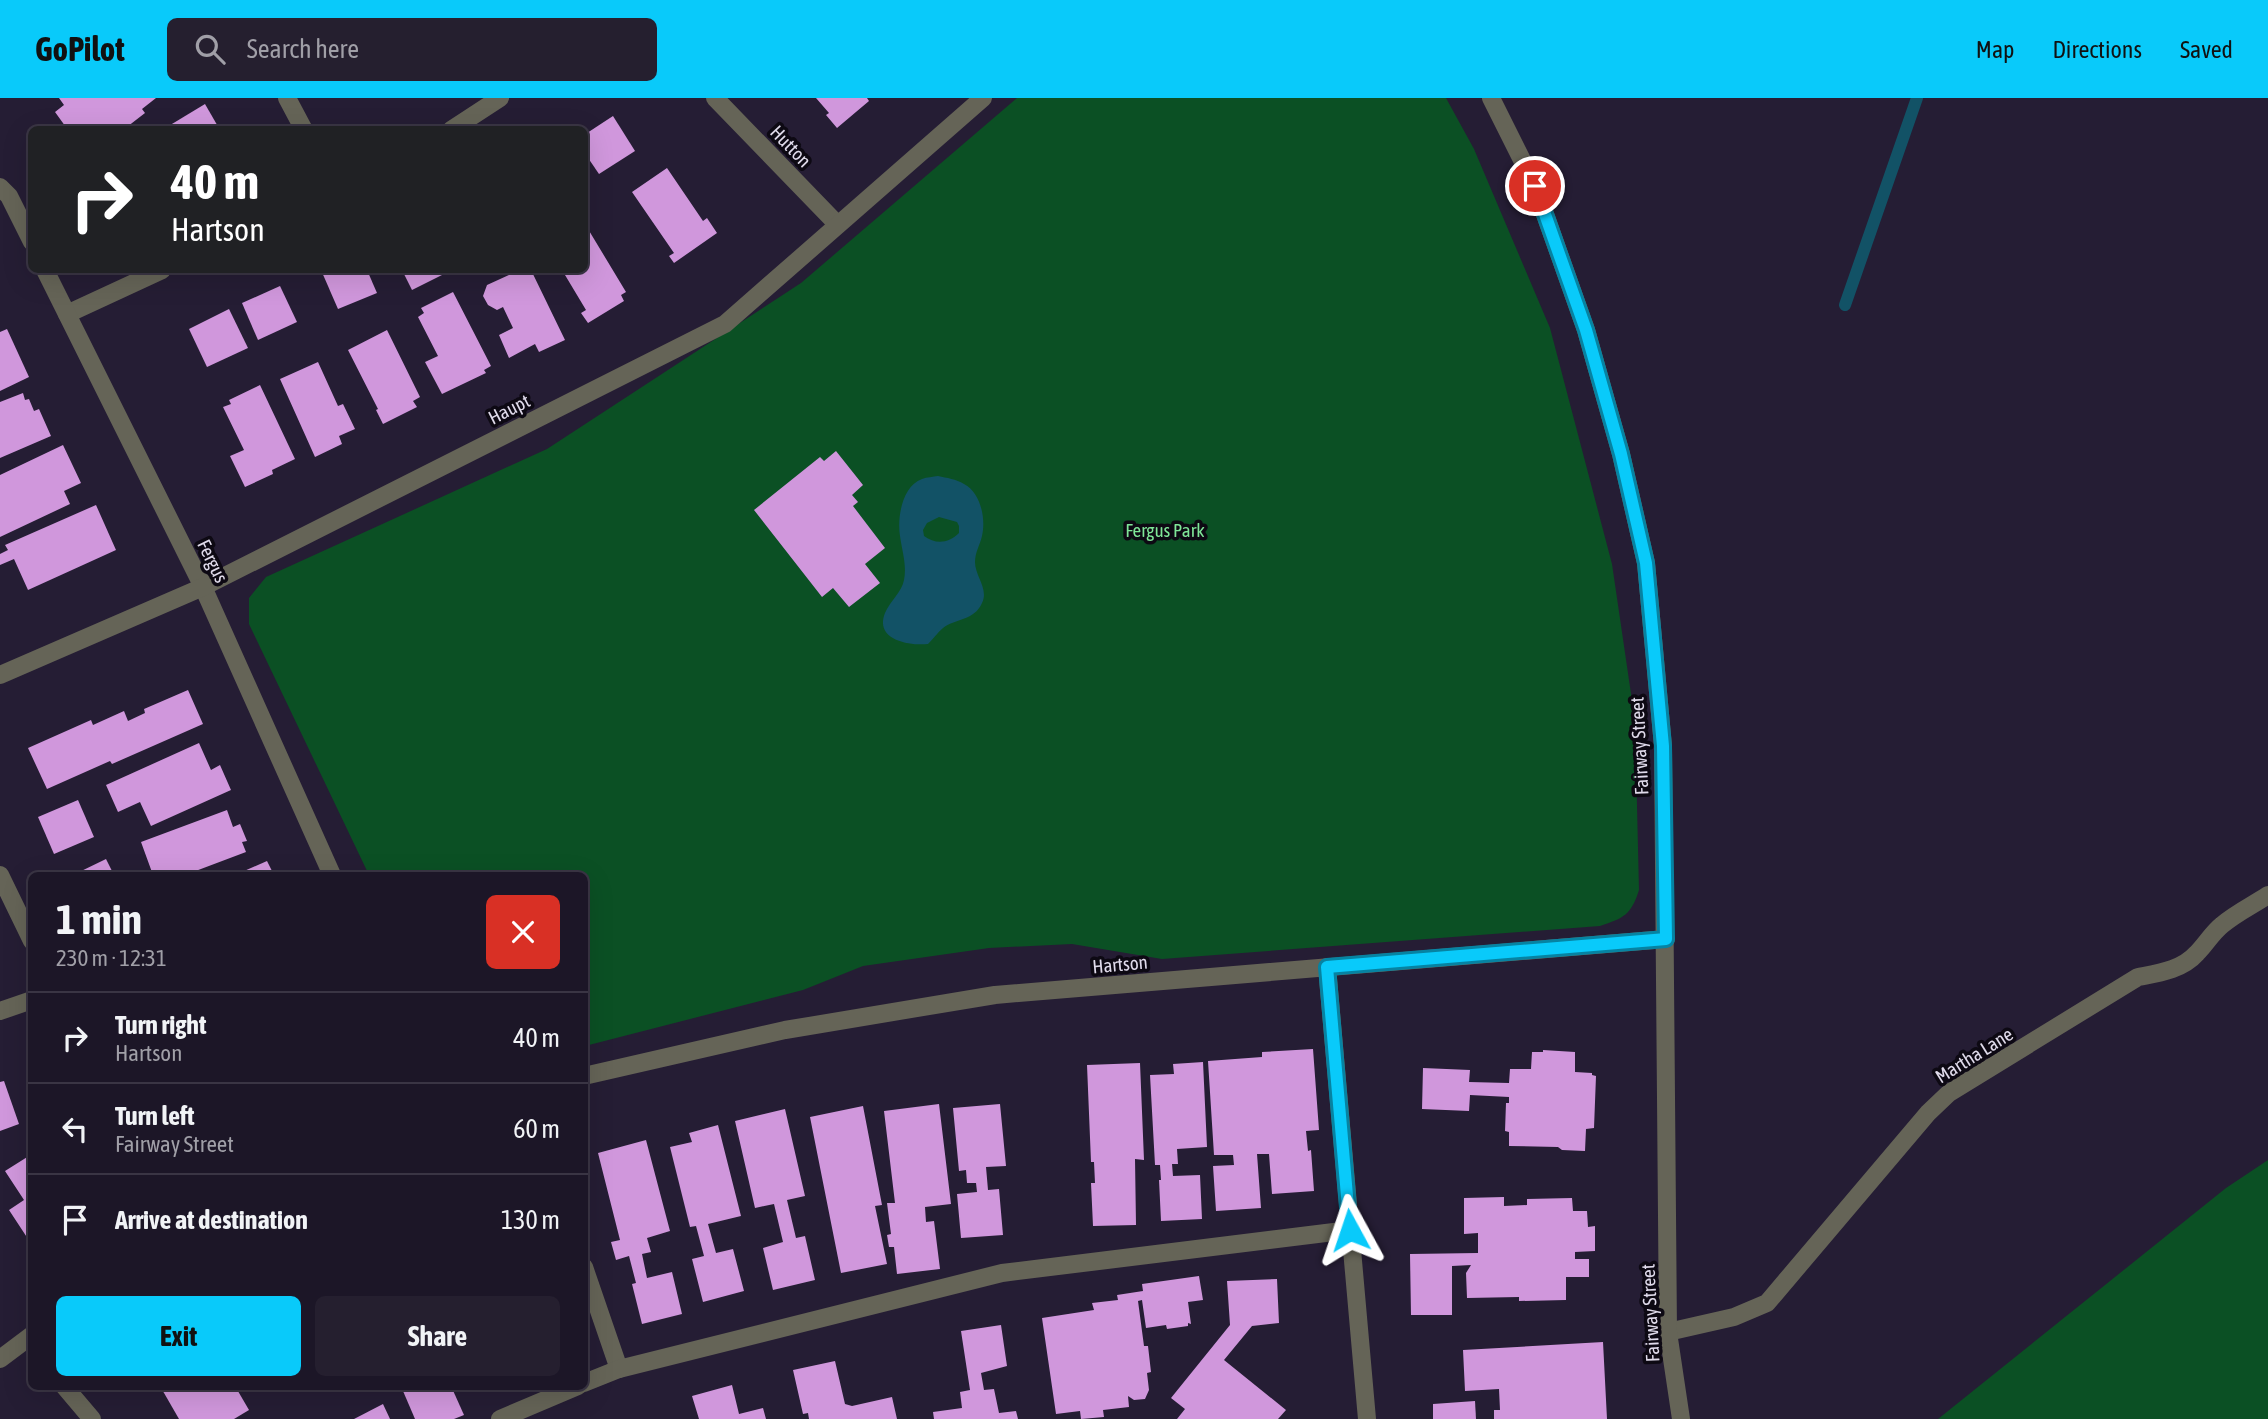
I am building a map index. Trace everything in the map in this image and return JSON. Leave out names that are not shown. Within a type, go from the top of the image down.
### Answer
[{"type":"street","points":[[287,98],[302,126]]},
{"type":"street","points":[[457,126],[500,98]]},
{"type":"street","name":"Hutton","points":[[715,98],[837,224]]},
{"type":"street","name":"Haupt","points":[[0,675],[203,587],[725,324],[983,98]]},
{"type":"street","name":"Fairway Street","points":[[1490,98],[1535,186],[1586,330],[1621,454],[1646,563],[1663,746],[1668,1332],[1681,1419]]},
{"type":"street","points":[[0,187],[9,196],[28,234]]},
{"type":"street","name":"Fergus","points":[[46,273],[203,587],[331,872]]},
{"type":"street","points":[[67,314],[156,273]]},
{"type":"street","points":[[0,875],[28,933]]},
{"type":"street","name":"Martha Lane","points":[[1668,1332],[1734,1317],[1767,1303],[1928,1113],[1949,1093],[2138,977],[2178,967],[2196,955],[2224,923],[2268,895]]},
{"type":"street","name":"Hartson","points":[[588,1075],[785,1030],[995,995],[1666,939]]},
{"type":"street","points":[[1327,967],[1367,1419]]},
{"type":"street","points":[[0,1011],[28,1001]]},
{"type":"street","points":[[588,1381],[619,1369],[1002,1273],[1350,1230]]},
{"type":"street","points":[[588,1279],[619,1369]]},
{"type":"street","points":[[0,1359],[28,1342]]},
{"type":"street","points":[[67,1390],[92,1419]]},
{"type":"street","points":[[500,1419],[569,1390]]},
{"type":"green space","name":"Fergus Park","points":[[1017,98],[1446,98],[1474,149],[1550,328],[1612,564],[1635,721],[1639,890],[1626,914],[1600,926],[1162,959],[1072,944],[989,948],[863,966],[803,990],[588,1045],[588,872],[368,872],[249,624],[249,598],[266,577],[547,449],[801,283]]},
{"type":"green space","points":[[2268,1160],[2268,1419],[1938,1419],[2226,1188]]},
{"type":"water","points":[[938,476],[958,481],[970,488],[981,507],[983,529],[975,562],[984,598],[979,609],[943,628],[928,644],[912,644],[889,635],[883,622],[887,609],[901,589],[905,574],[899,529],[900,512],[905,495],[915,483],[924,478]],"holes":[[[939,517],[957,522],[959,533],[951,539],[938,542],[924,536],[923,530],[927,523]]]},
{"type":"building","points":[[59,98],[156,98],[142,109],[145,113],[128,126],[65,126],[55,112],[64,105]]},
{"type":"building","points":[[816,98],[867,98],[869,101],[837,128]]},
{"type":"building","points":[[205,104],[218,126],[169,126]]},
{"type":"building","points":[[613,116],[635,151],[599,174],[588,158],[588,132]]},
{"type":"building","points":[[667,168],[703,221],[707,218],[717,233],[674,263],[669,256],[674,253],[632,192]]},
{"type":"building","points":[[588,229],[626,292],[621,295],[624,301],[588,323],[581,313],[586,310],[564,273],[588,273]]},
{"type":"building","points":[[322,273],[368,273],[377,293],[338,309]]},
{"type":"building","points":[[404,273],[446,273],[412,290]]},
{"type":"building","points":[[513,273],[532,273],[565,340],[539,352],[535,344],[509,358],[499,335],[513,328],[503,307],[497,310],[488,305],[483,296],[487,285]]},
{"type":"building","points":[[280,286],[297,322],[258,340],[242,303]]},
{"type":"building","points":[[453,292],[491,366],[484,370],[486,373],[442,394],[425,362],[438,356],[418,317],[424,313],[421,308]]},
{"type":"building","points":[[229,309],[248,348],[207,367],[189,329]]},
{"type":"building","points":[[7,329],[29,377],[0,391],[0,332]]},
{"type":"building","points":[[387,330],[420,397],[413,401],[417,407],[383,424],[348,350]]},
{"type":"building","points":[[318,362],[338,406],[343,404],[355,429],[339,436],[342,444],[315,457],[280,379]]},
{"type":"building","points":[[260,385],[295,459],[272,470],[273,474],[245,487],[230,456],[244,450],[223,407],[231,404],[229,400]]},
{"type":"building","points":[[23,393],[34,411],[39,409],[51,436],[0,458],[0,402]]},
{"type":"building","points":[[63,445],[81,483],[64,491],[70,504],[0,537],[0,475]]},
{"type":"building","points":[[836,451],[863,485],[852,495],[858,502],[853,506],[885,548],[865,564],[880,583],[849,607],[833,588],[822,597],[754,510],[820,457],[824,461]]},
{"type":"building","points":[[96,505],[116,550],[28,590],[14,559],[0,565],[0,554],[8,550],[5,545]]},
{"type":"building","points":[[188,690],[203,724],[47,789],[28,748],[91,720],[93,725],[124,711],[128,721],[145,713],[144,709]]},
{"type":"building","points":[[199,743],[211,770],[220,765],[231,790],[151,826],[140,802],[118,812],[106,785]]},
{"type":"building","points":[[78,800],[94,837],[54,854],[38,817]]},
{"type":"building","points":[[227,810],[233,827],[240,824],[247,841],[242,842],[246,852],[193,872],[152,872],[141,842]]},
{"type":"building","points":[[106,859],[112,872],[79,872]]},
{"type":"building","points":[[267,861],[272,872],[242,872]]},
{"type":"building","points":[[1313,1049],[1319,1130],[1306,1131],[1308,1151],[1311,1150],[1314,1191],[1272,1194],[1269,1154],[1257,1154],[1261,1208],[1216,1211],[1213,1166],[1234,1165],[1233,1155],[1214,1155],[1208,1061],[1262,1057],[1262,1052]]},
{"type":"building","points":[[1532,1052],[1575,1052],[1575,1072],[1592,1073],[1596,1076],[1594,1128],[1586,1129],[1585,1151],[1562,1150],[1558,1147],[1509,1146],[1509,1132],[1505,1131],[1506,1103],[1509,1103],[1509,1097],[1470,1095],[1469,1111],[1422,1109],[1423,1068],[1470,1070],[1469,1082],[1509,1083],[1510,1069],[1531,1069]]},
{"type":"building","points":[[1203,1062],[1207,1147],[1177,1149],[1178,1164],[1172,1164],[1173,1176],[1200,1175],[1202,1219],[1161,1221],[1160,1165],[1155,1165],[1150,1075],[1174,1074],[1173,1064]]},
{"type":"building","points":[[1140,1063],[1144,1160],[1135,1159],[1136,1225],[1093,1226],[1091,1183],[1095,1183],[1094,1162],[1091,1162],[1087,1065]]},
{"type":"building","points":[[4,1081],[19,1124],[0,1131],[0,1082]]},
{"type":"building","points":[[939,1104],[951,1204],[925,1207],[926,1222],[934,1221],[940,1269],[897,1274],[894,1247],[889,1247],[887,1235],[891,1234],[887,1203],[895,1203],[884,1111]]},
{"type":"building","points":[[1000,1104],[1006,1166],[986,1167],[988,1190],[999,1189],[1003,1235],[961,1238],[957,1194],[977,1192],[976,1183],[967,1183],[966,1170],[959,1171],[953,1108]]},
{"type":"building","points":[[863,1106],[882,1205],[875,1206],[887,1264],[841,1273],[810,1117]]},
{"type":"building","points":[[785,1109],[805,1196],[787,1200],[796,1238],[805,1236],[815,1280],[773,1290],[763,1248],[783,1242],[774,1204],[755,1208],[735,1121]]},
{"type":"building","points":[[718,1125],[741,1216],[708,1224],[716,1253],[733,1249],[744,1291],[703,1302],[692,1259],[704,1256],[696,1226],[690,1227],[670,1147],[692,1142],[689,1133]]},
{"type":"building","points":[[646,1140],[670,1231],[647,1238],[651,1252],[642,1254],[647,1278],[672,1272],[682,1314],[642,1324],[632,1284],[636,1283],[629,1256],[616,1260],[611,1242],[620,1240],[598,1153]]},
{"type":"building","points":[[28,1157],[28,1239],[9,1210],[24,1200],[5,1171]]},
{"type":"building","points":[[1504,1197],[1504,1206],[1527,1205],[1527,1199],[1572,1198],[1573,1211],[1587,1211],[1588,1227],[1595,1226],[1595,1251],[1575,1252],[1575,1259],[1589,1259],[1589,1277],[1566,1277],[1566,1300],[1467,1298],[1466,1273],[1471,1265],[1452,1266],[1452,1315],[1411,1315],[1410,1254],[1478,1253],[1478,1233],[1464,1234],[1464,1198]]},
{"type":"building","points":[[1199,1276],[1203,1300],[1188,1302],[1191,1324],[1188,1323],[1188,1326],[1146,1328],[1142,1300],[1138,1301],[1144,1346],[1148,1346],[1151,1372],[1147,1373],[1149,1390],[1145,1399],[1134,1400],[1128,1396],[1129,1407],[1103,1410],[1104,1417],[1081,1419],[1080,1411],[1056,1414],[1042,1318],[1094,1310],[1092,1303],[1118,1300],[1117,1295],[1143,1291],[1142,1284]]},
{"type":"building","points":[[1277,1279],[1279,1323],[1252,1326],[1224,1360],[1286,1410],[1278,1419],[1177,1419],[1185,1409],[1171,1398],[1230,1325],[1227,1281]]},
{"type":"building","points":[[1001,1325],[1007,1366],[981,1373],[984,1390],[994,1389],[999,1413],[1016,1411],[1018,1419],[934,1419],[933,1412],[962,1408],[960,1392],[970,1390],[961,1331]]},
{"type":"building","points":[[1603,1342],[1607,1419],[1494,1419],[1494,1410],[1500,1410],[1499,1389],[1465,1391],[1463,1350]]},
{"type":"building","points":[[835,1361],[845,1404],[852,1406],[892,1397],[897,1419],[809,1419],[808,1413],[803,1414],[793,1370]]},
{"type":"building","points":[[732,1385],[739,1414],[763,1408],[766,1419],[699,1419],[692,1396]]},
{"type":"building","points":[[162,1390],[237,1390],[249,1410],[234,1419],[179,1419]]},
{"type":"building","points":[[453,1390],[464,1415],[454,1419],[415,1419],[403,1391]]},
{"type":"building","points":[[1475,1401],[1476,1419],[1433,1419],[1433,1404]]},
{"type":"building","points":[[383,1404],[390,1419],[354,1419]]},
{"type":"waterway","points":[[1845,305],[1917,98]]},
{"type":"route","points":[[1350,1230],[1327,967],[1666,939],[1663,746],[1646,563],[1621,454],[1586,330],[1535,186]]}]
